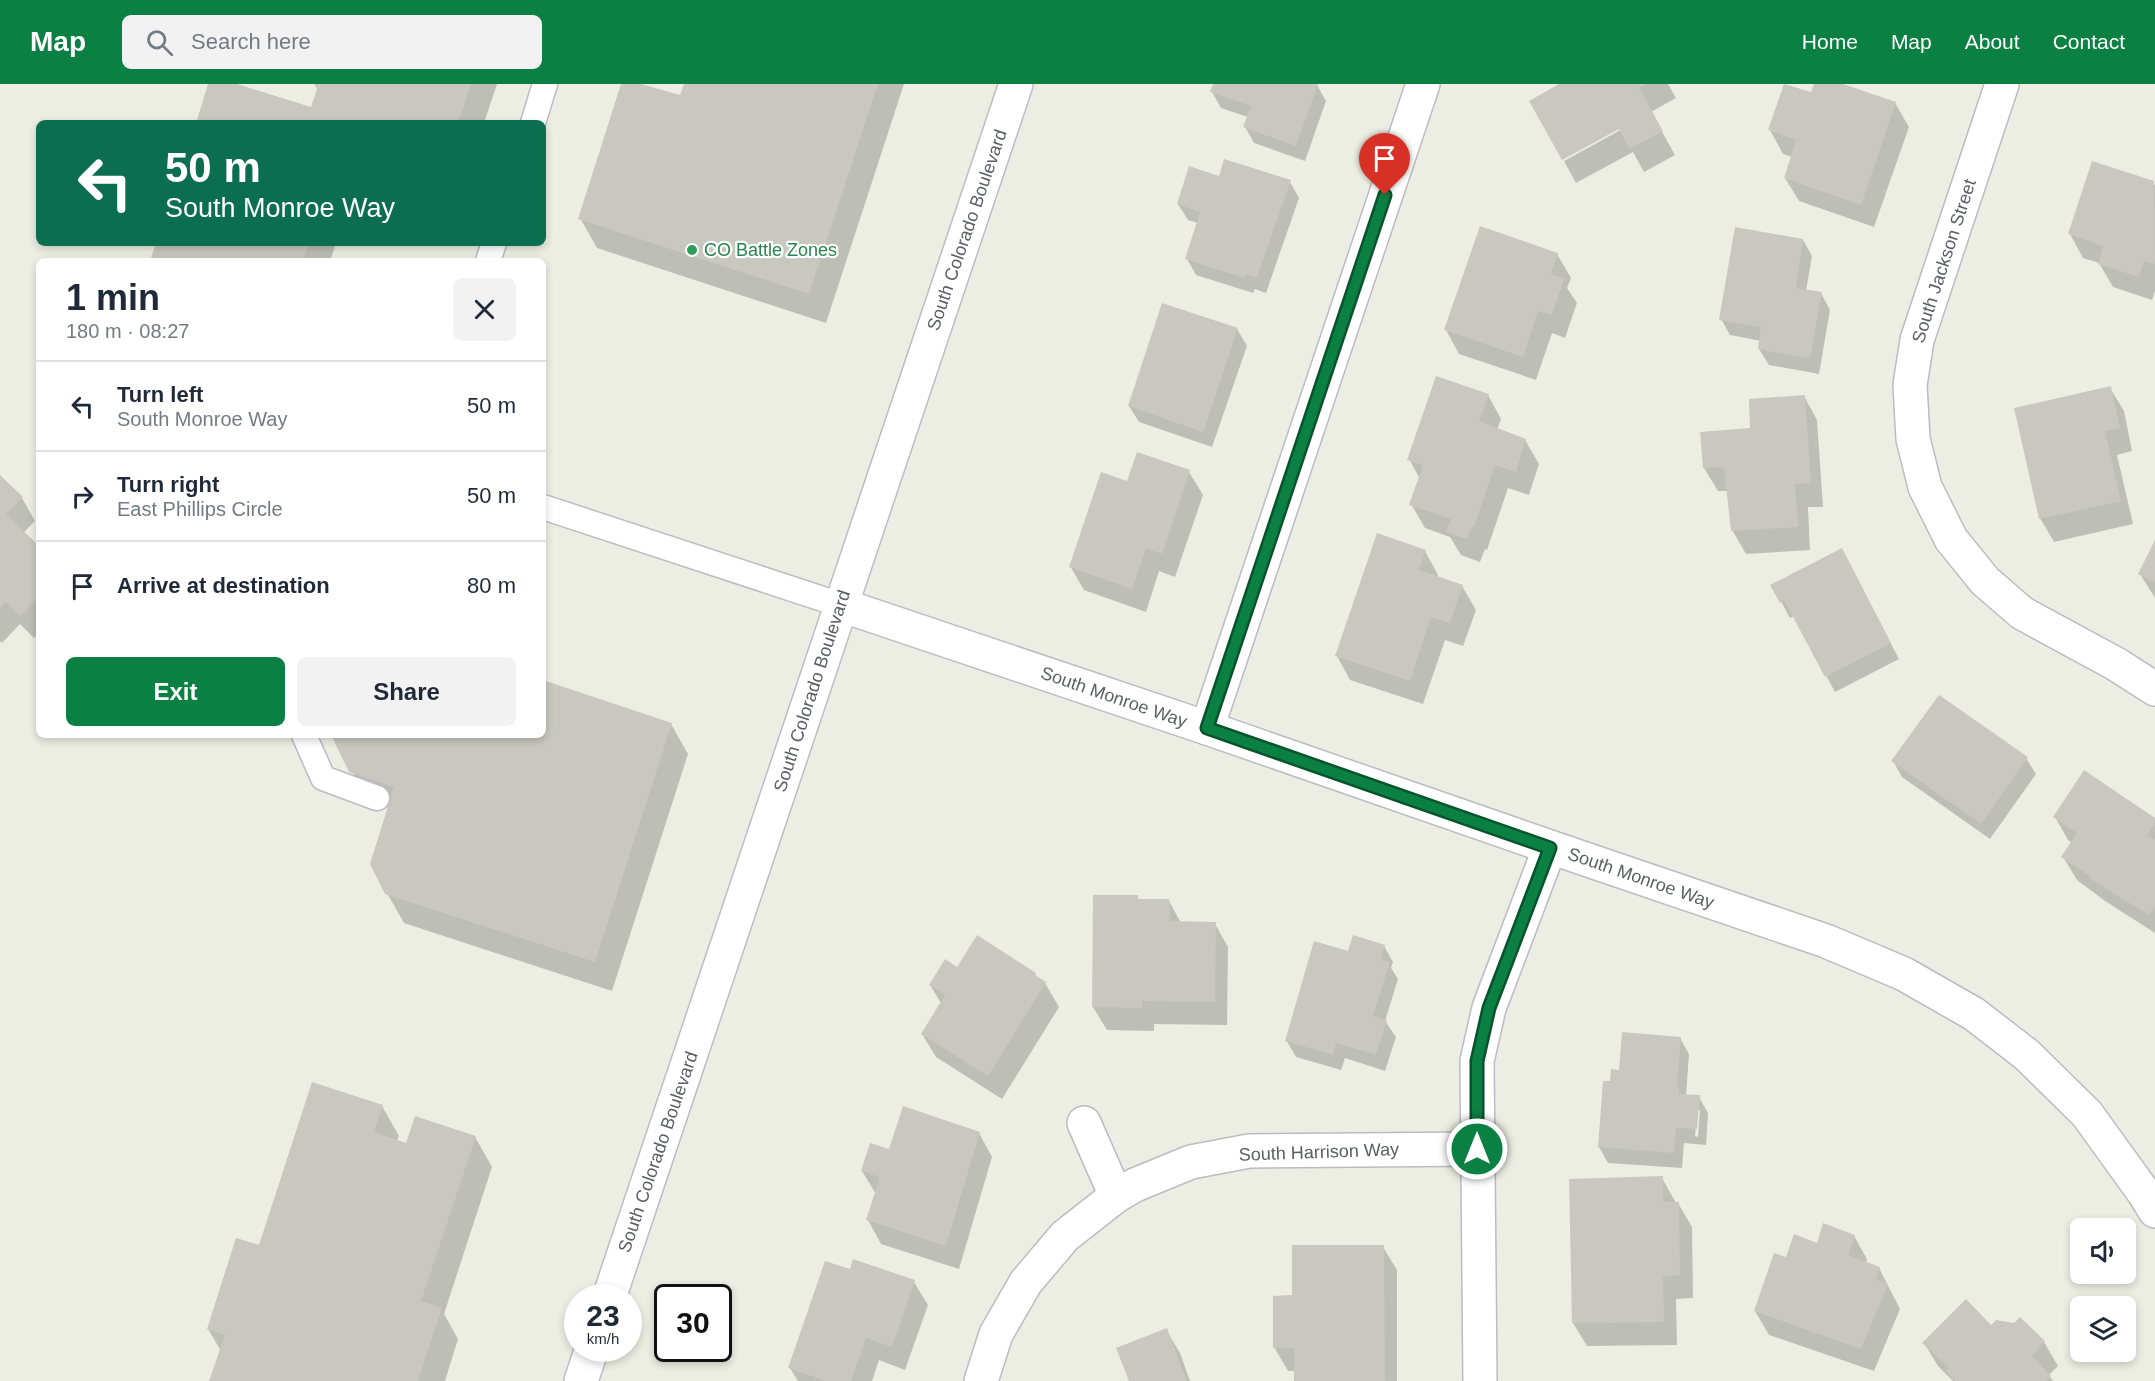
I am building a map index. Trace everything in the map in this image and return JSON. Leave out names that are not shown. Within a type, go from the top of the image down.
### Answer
[{"type":"street","name":"South Colorado Boulevard","points":[[614,1284],[1016,84]]},
{"type":"street","points":[[1207,728],[1423,84]]},
{"type":"street","name":"South Jackson Street","points":[[2002,84],[1917,340],[1910,385],[1913,439],[1925,487],[1951,539],[1985,581],[2022,613],[2116,664],[2155,689]]},
{"type":"street","name":"South Monroe Way","points":[[841,605],[1826,941],[1904,974],[1974,1014],[2027,1055],[2087,1114],[2155,1211]]},
{"type":"street","points":[[1480,1381],[1477,1061],[1489,1008],[1550,848]]},
{"type":"street","points":[[1084,1123],[1116,1196]]},
{"type":"street","name":"South Harrison Way","points":[[981,1381],[996,1334],[1026,1282],[1065,1236],[1116,1196],[1135,1185],[1191,1162],[1249,1150],[1477,1149]]},
{"type":"street","points":[[581,1381],[587,1362]]},
{"type":"lane","points":[[534,120],[545,84]]},
{"type":"lane","points":[[546,508],[841,605]]},
{"type":"lane","points":[[305,738],[323,778],[377,798]]},
{"type":"building","points":[[208,84],[237,84],[311,107],[317,89],[314,84],[471,84],[459,120],[197,120]]},
{"type":"building","points":[[621,84],[641,84],[680,95],[684,84],[878,84],[809,294],[578,219]]},
{"type":"building","points":[[1213,84],[1318,84],[1296,146],[1243,127],[1251,106],[1210,92]]},
{"type":"building","points":[[1559,84],[1646,84],[1639,88],[1663,131],[1629,149],[1619,129],[1562,160],[1529,101]]},
{"type":"building","points":[[1784,84],[1811,92],[1814,84],[1843,84],[1896,102],[1861,205],[1784,178],[1796,140],[1768,130]]},
{"type":"building","points":[[1224,159],[1291,180],[1257,277],[1246,274],[1244,278],[1185,259],[1200,212],[1177,204],[1189,166],[1219,176]]},
{"type":"building","points":[[2092,161],[2154,181],[2155,264],[2144,261],[2139,277],[2098,264],[2103,246],[2068,234]]},
{"type":"building","points":[[1480,226],[1558,253],[1551,274],[1564,279],[1552,315],[1538,311],[1523,357],[1444,330]]},
{"type":"building","points":[[1735,227],[1803,239],[1796,288],[1822,292],[1810,359],[1758,349],[1761,327],[1719,320]]},
{"type":"building","points":[[155,246],[308,246],[304,258],[151,258]]},
{"type":"building","points":[[1162,303],[1238,328],[1203,432],[1128,406]]},
{"type":"building","points":[[1436,376],[1489,394],[1479,421],[1526,439],[1516,472],[1495,465],[1474,527],[1472,526],[1467,539],[1446,532],[1451,519],[1409,505],[1423,465],[1407,460]]},
{"type":"building","points":[[2111,386],[2120,428],[2105,431],[2121,501],[2039,519],[2014,408]]},
{"type":"building","points":[[1805,395],[1811,483],[1795,484],[1798,527],[1731,531],[1724,467],[1703,468],[1700,432],[1750,428],[1749,399]]},
{"type":"building","points":[[1137,452],[1190,470],[1162,554],[1146,548],[1132,589],[1069,567],[1101,472],[1127,481]]},
{"type":"building","points":[[0,475],[23,497],[6,514],[36,543],[36,600],[20,616],[6,602],[0,608]]},
{"type":"building","points":[[1377,533],[1426,550],[1419,570],[1463,585],[1450,623],[1431,617],[1410,681],[1335,656]]},
{"type":"building","points":[[2155,540],[2155,582],[2138,574]]},
{"type":"building","points":[[1842,548],[1891,643],[1825,677],[1784,600],[1780,603],[1770,585]]},
{"type":"building","points":[[546,681],[672,723],[595,962],[385,894],[370,864],[394,787],[349,772],[332,738],[546,738]]},
{"type":"building","points":[[1939,695],[2028,757],[1981,824],[1891,761]]},
{"type":"building","points":[[2084,770],[2155,818],[2155,823],[2147,835],[2155,840],[2155,905],[2149,915],[2089,878],[2090,876],[2061,857],[2077,833],[2053,817]]},
{"type":"building","points":[[1093,895],[1138,895],[1138,899],[1169,899],[1170,921],[1216,922],[1215,1002],[1142,1001],[1142,1008],[1092,1007]]},
{"type":"building","points":[[977,935],[1036,973],[1035,975],[1046,982],[988,1076],[921,1034],[945,995],[929,985],[945,959],[957,967]]},
{"type":"building","points":[[1353,935],[1385,945],[1381,960],[1390,962],[1373,1016],[1387,1020],[1376,1055],[1336,1043],[1333,1055],[1285,1041],[1314,941],[1348,951]]},
{"type":"building","points":[[1622,1032],[1681,1037],[1677,1088],[1679,1088],[1679,1094],[1700,1095],[1697,1129],[1676,1128],[1674,1153],[1598,1147],[1603,1081],[1610,1081],[1611,1069],[1619,1070]]},
{"type":"building","points":[[312,1082],[383,1105],[374,1132],[406,1143],[415,1116],[476,1136],[421,1301],[442,1308],[418,1381],[209,1381],[225,1335],[207,1329],[236,1238],[259,1245]]},
{"type":"building","points":[[903,1106],[980,1132],[946,1246],[866,1220],[880,1177],[861,1171],[870,1143],[889,1149]]},
{"type":"building","points":[[1663,1176],[1663,1202],[1679,1202],[1680,1275],[1663,1276],[1664,1322],[1572,1323],[1569,1179]]},
{"type":"building","points":[[1823,1223],[1855,1235],[1848,1255],[1880,1267],[1876,1280],[1888,1284],[1861,1349],[1754,1311],[1774,1253],[1786,1257],[1794,1234],[1817,1243]]},
{"type":"building","points":[[1292,1245],[1384,1245],[1385,1381],[1294,1381],[1294,1348],[1273,1348],[1273,1296],[1292,1295]]},
{"type":"building","points":[[853,1259],[915,1280],[892,1347],[866,1338],[851,1381],[826,1381],[788,1368],[825,1261],[850,1269]]},
{"type":"building","points":[[1966,1299],[1991,1325],[1996,1320],[2014,1323],[2020,1317],[2045,1341],[2032,1356],[2051,1376],[2046,1381],[1955,1381],[1946,1371],[1949,1368],[1922,1343]]},
{"type":"building","points":[[1167,1328],[1187,1381],[1129,1381],[1116,1348]]},
{"type":"place","name":"CO Battle Zones","points":[[692,250]]},
{"type":"route","points":[[1385,195],[1207,728],[1550,848],[1489,1008],[1477,1061],[1477,1149]]}]
